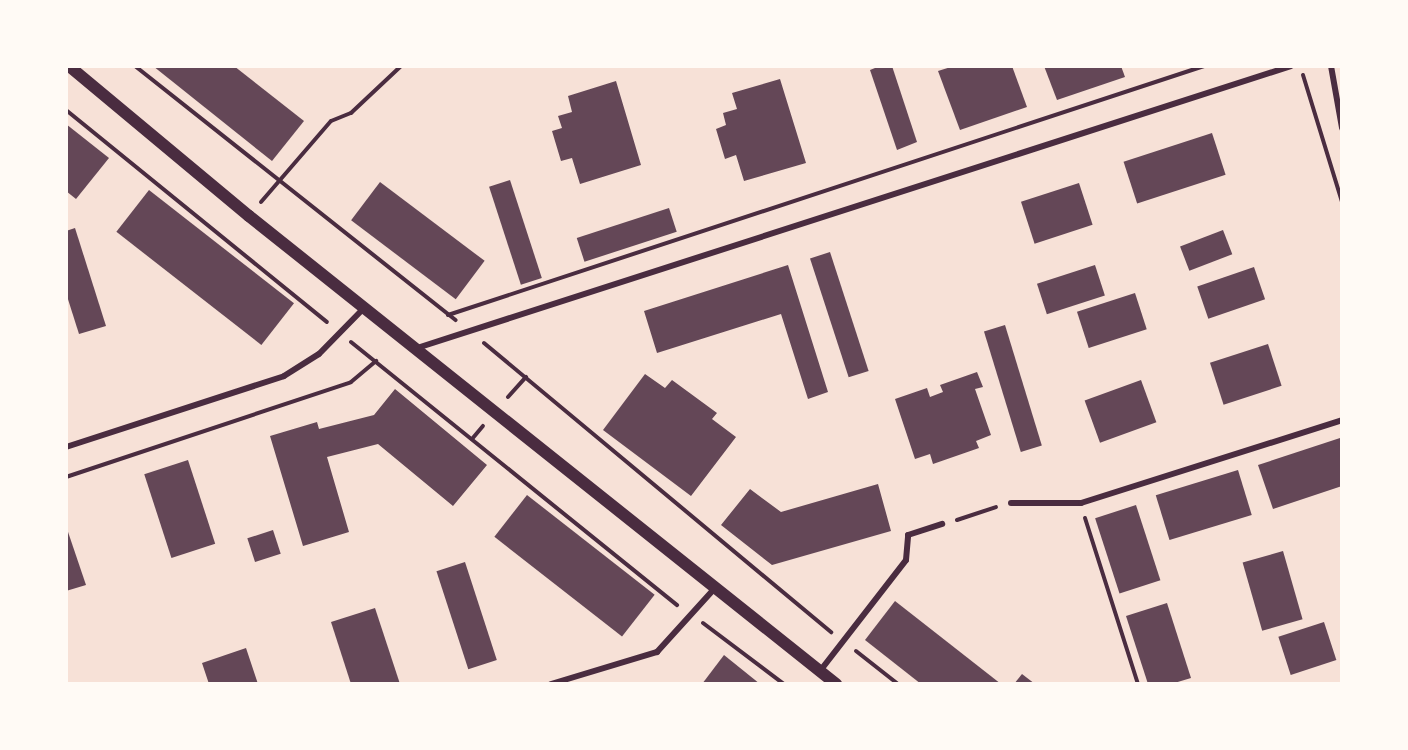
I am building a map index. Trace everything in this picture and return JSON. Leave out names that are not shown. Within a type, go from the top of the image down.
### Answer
[{"type":"main road","points":[[69,66],[249,216],[836,684]]},
{"type":"street","points":[[417,348],[1290,66]]},
{"type":"street","points":[[1331,66],[1342,128]]},
{"type":"street","points":[[66,447],[284,376],[341,334],[364,308]]},
{"type":"street","points":[[1011,502],[1081,502],[1342,420]]},
{"type":"street","points":[[820,671],[842,639],[906,560],[908,535],[942,524]]},
{"type":"street","points":[[551,684],[572,681],[657,652],[715,588]]},
{"type":"path","points":[[135,66],[471,332],[898,684]]},
{"type":"path","points":[[249,216],[278,180],[331,122],[351,112],[401,66]]},
{"type":"path","points":[[448,315],[1204,66]]},
{"type":"path","points":[[1301,66],[1342,201]]},
{"type":"path","points":[[66,110],[692,615],[784,684]]},
{"type":"path","points":[[66,477],[351,382],[376,361]]},
{"type":"path","points":[[942,524],[1011,502]]},
{"type":"path","points":[[1081,502],[1138,684]]},
{"type":"building","points":[[153,66],[234,66],[304,121],[272,161]]},
{"type":"building","points":[[880,66],[892,66],[917,142],[897,150],[870,70]]},
{"type":"building","points":[[954,66],[1012,66],[1027,107],[960,130],[938,71]]},
{"type":"building","points":[[1044,66],[1121,66],[1125,77],[1057,100]]},
{"type":"building","points":[[780,79],[806,163],[744,181],[736,155],[725,159],[716,129],[726,125],[723,113],[737,109],[732,93]]},
{"type":"building","points":[[616,81],[641,165],[580,184],[572,158],[561,161],[552,131],[562,128],[558,116],[572,112],[568,96]]},
{"type":"building","points":[[66,124],[109,158],[76,199],[66,191]]},
{"type":"building","points":[[1212,133],[1226,175],[1137,204],[1124,162]]},
{"type":"building","points":[[510,180],[542,278],[521,285],[489,187]]},
{"type":"building","points":[[380,182],[485,261],[456,299],[351,220]]},
{"type":"building","points":[[1079,183],[1093,225],[1035,244],[1021,202]]},
{"type":"building","points":[[149,190],[294,303],[261,345],[116,232]]},
{"type":"building","points":[[669,208],[677,232],[584,262],[577,238]]},
{"type":"building","points":[[75,228],[106,326],[79,334],[66,293],[66,231]]},
{"type":"building","points":[[1223,230],[1232,254],[1189,271],[1180,246]]},
{"type":"building","points":[[830,252],[869,371],[849,377],[810,258]]},
{"type":"building","points":[[788,265],[828,392],[808,399],[781,314],[657,353],[644,311]]},
{"type":"building","points":[[1095,265],[1105,295],[1047,314],[1037,284]]},
{"type":"building","points":[[1254,267],[1265,299],[1208,319],[1197,287]]},
{"type":"building","points":[[1135,293],[1147,329],[1089,348],[1077,312]]},
{"type":"building","points":[[1005,325],[1042,445],[1021,452],[984,331]]},
{"type":"building","points":[[1268,344],[1282,386],[1224,405],[1210,363]]},
{"type":"building","points":[[977,372],[983,387],[975,389],[991,435],[976,441],[979,448],[933,464],[930,454],[915,459],[895,399],[927,388],[930,397],[943,392],[940,385]]},
{"type":"building","points":[[645,374],[665,388],[672,380],[717,413],[712,419],[736,437],[691,496],[603,430]]},
{"type":"building","points":[[1141,380],[1156,422],[1100,443],[1085,401]]},
{"type":"building","points":[[395,389],[487,465],[453,506],[378,444],[327,457],[349,532],[303,546],[270,436],[317,422],[319,429],[374,415]]},
{"type":"building","points":[[1340,438],[1342,486],[1273,509],[1258,465]]},
{"type":"building","points":[[188,460],[215,544],[171,558],[144,474]]},
{"type":"building","points":[[1238,470],[1252,515],[1169,540],[1156,495]]},
{"type":"building","points":[[878,484],[891,531],[772,565],[721,525],[750,489],[781,512]]},
{"type":"building","points":[[527,495],[655,595],[622,637],[494,537]]},
{"type":"building","points":[[1136,505],[1160,580],[1120,593],[1095,518]]},
{"type":"building","points":[[66,526],[86,585],[66,591]]},
{"type":"building","points":[[273,530],[281,554],[255,562],[247,538]]},
{"type":"building","points":[[1283,551],[1303,619],[1262,631],[1243,563]]},
{"type":"building","points":[[465,562],[497,660],[468,669],[436,571]]},
{"type":"building","points":[[895,601],[1001,684],[921,684],[865,640]]},
{"type":"building","points":[[1167,603],[1191,678],[1171,684],[1148,684],[1126,616]]},
{"type":"building","points":[[375,608],[400,684],[351,684],[331,622]]},
{"type":"building","points":[[1324,622],[1336,660],[1291,675],[1278,637]]},
{"type":"building","points":[[246,648],[258,684],[209,684],[202,663]]},
{"type":"building","points":[[724,655],[760,684],[702,684]]},
{"type":"building","points":[[1022,674],[1035,684],[1014,684]]}]
